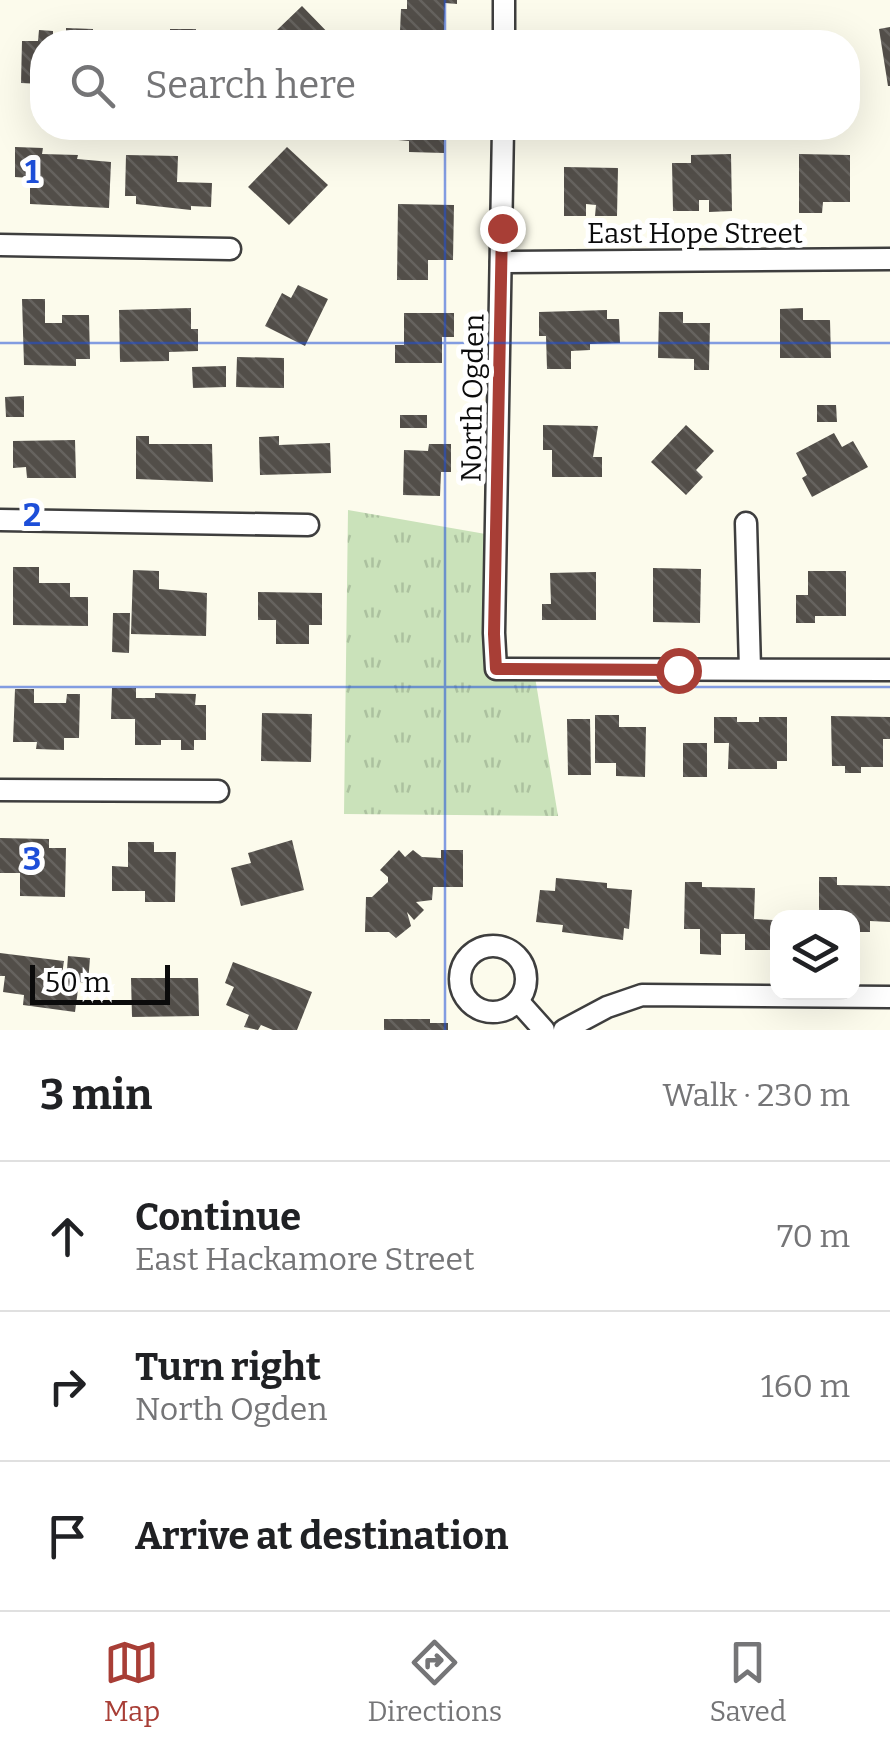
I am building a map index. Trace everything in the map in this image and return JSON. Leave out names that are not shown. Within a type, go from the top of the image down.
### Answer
[{"type":"street","points":[[504,0],[504,30]]},
{"type":"street","name":"North Ogden","points":[[503,140],[496,669],[750,670]]},
{"type":"street","points":[[0,245],[230,249]]},
{"type":"street","name":"East Hope Street","points":[[501,262],[890,260]]},
{"type":"street","points":[[0,520],[308,525]]},
{"type":"street","points":[[746,524],[750,670],[890,670]]},
{"type":"street","points":[[0,790],[218,791]]},
{"type":"street","points":[[564,1030],[642,995],[890,997]]},
{"type":"street","points":[[518,1001],[544,1030]]},
{"type":"green space","points":[[348,510],[497,536],[496,668],[534,671],[558,816],[344,814]]},
{"type":"building","points":[[407,0],[457,0],[457,4],[445,3],[444,30],[400,30],[401,9],[407,9]]},
{"type":"building","points":[[302,6],[325,30],[277,30]]},
{"type":"building","points":[[890,27],[890,86],[888,86],[879,29]]},
{"type":"building","points":[[22,41],[30,41],[30,83],[21,83]]},
{"type":"building","points":[[398,140],[444,140],[444,153],[409,152],[409,141]]},
{"type":"building","points":[[15,147],[43,148],[42,154],[78,155],[77,159],[111,162],[109,208],[30,204],[30,178],[15,177]]},
{"type":"building","points":[[287,147],[328,185],[289,225],[248,187]]},
{"type":"building","points":[[731,154],[732,211],[709,212],[709,200],[699,200],[699,211],[673,211],[672,163],[691,163],[691,155]]},
{"type":"building","points":[[799,154],[850,155],[850,202],[823,202],[822,213],[799,213]]},
{"type":"building","points":[[126,155],[178,156],[177,182],[212,183],[211,207],[191,206],[191,210],[136,204],[136,196],[125,196]]},
{"type":"building","points":[[564,167],[618,168],[617,216],[595,216],[596,205],[586,204],[586,216],[564,216]]},
{"type":"building","points":[[398,204],[454,205],[453,260],[428,260],[428,280],[397,280]]},
{"type":"building","points":[[298,285],[328,299],[305,346],[265,326],[282,293],[291,298]]},
{"type":"building","points":[[22,299],[45,299],[45,323],[62,323],[62,315],[89,315],[90,359],[76,359],[76,366],[24,365]]},
{"type":"building","points":[[191,308],[191,329],[198,329],[198,351],[169,352],[169,361],[120,362],[119,310]]},
{"type":"building","points":[[803,308],[803,320],[830,320],[831,358],[780,358],[780,309]]},
{"type":"building","points":[[607,310],[607,319],[619,319],[620,343],[590,344],[590,350],[571,351],[571,369],[547,369],[546,336],[539,336],[539,312]]},
{"type":"building","points":[[659,312],[683,312],[683,323],[710,323],[709,370],[694,370],[694,359],[658,358]]},
{"type":"building","points":[[404,313],[454,313],[454,337],[442,337],[442,363],[395,363],[395,345],[404,345]]},
{"type":"building","points":[[237,357],[284,358],[284,388],[236,387]]},
{"type":"building","points":[[226,366],[226,387],[193,388],[192,367]]},
{"type":"building","points":[[24,396],[24,417],[6,417],[5,397]]},
{"type":"building","points":[[817,405],[836,405],[837,422],[817,422]]},
{"type":"building","points":[[400,415],[427,415],[427,428],[400,428]]},
{"type":"building","points":[[543,425],[598,426],[593,457],[602,457],[602,477],[552,477],[552,450],[543,450]]},
{"type":"building","points":[[686,425],[714,451],[696,470],[703,477],[686,495],[651,462]]},
{"type":"building","points":[[834,433],[842,447],[853,441],[868,467],[812,497],[796,453]]},
{"type":"building","points":[[136,436],[149,436],[149,444],[212,444],[213,482],[136,479]]},
{"type":"building","points":[[279,436],[279,445],[330,443],[331,473],[260,475],[259,437]]},
{"type":"building","points":[[75,440],[76,478],[27,478],[26,467],[13,468],[13,441]]},
{"type":"building","points":[[429,444],[451,444],[451,472],[441,472],[440,496],[403,495],[404,450],[428,451]]},
{"type":"building","points":[[13,567],[39,567],[39,583],[70,583],[70,597],[88,597],[88,626],[13,625]]},
{"type":"building","points":[[653,568],[701,569],[700,623],[653,622]]},
{"type":"building","points":[[133,570],[159,571],[159,589],[207,593],[206,636],[131,634]]},
{"type":"building","points":[[808,571],[846,571],[846,616],[815,616],[815,623],[796,623],[796,595],[808,595]]},
{"type":"building","points":[[596,572],[596,620],[542,620],[542,604],[551,604],[550,573]]},
{"type":"building","points":[[258,592],[322,593],[322,625],[309,625],[309,644],[276,644],[276,620],[258,620]]},
{"type":"building","points":[[113,613],[130,613],[129,653],[112,652]]},
{"type":"building","points":[[112,688],[136,688],[136,698],[155,698],[155,693],[196,694],[195,705],[206,705],[206,740],[194,740],[194,750],[181,750],[181,740],[135,745],[135,719],[111,719]]},
{"type":"building","points":[[15,689],[34,689],[34,703],[66,703],[67,694],[80,694],[79,738],[64,738],[64,750],[36,749],[37,742],[13,742]]},
{"type":"building","points":[[262,713],[312,714],[311,762],[261,761]]},
{"type":"building","points":[[595,715],[619,715],[619,727],[646,727],[645,777],[616,776],[616,763],[595,763]]},
{"type":"building","points":[[831,716],[890,717],[890,739],[883,739],[883,767],[861,767],[861,773],[845,773],[845,766],[832,766]]},
{"type":"building","points":[[714,717],[759,722],[759,717],[787,717],[787,761],[777,761],[777,769],[728,769],[729,743],[714,743]]},
{"type":"building","points":[[567,719],[590,719],[591,775],[568,775]]},
{"type":"building","points":[[683,743],[707,743],[707,777],[683,777]]},
{"type":"building","points":[[0,838],[49,839],[49,848],[66,848],[65,897],[20,896],[20,873],[0,873]]},
{"type":"building","points":[[292,840],[304,890],[241,906],[231,868],[251,863],[248,853]]},
{"type":"building","points":[[128,842],[154,842],[154,852],[176,852],[175,902],[145,902],[145,891],[112,891],[112,866],[128,867]]},
{"type":"building","points":[[399,850],[405,857],[413,850],[422,857],[441,858],[441,850],[463,850],[463,887],[433,887],[432,900],[416,902],[424,910],[414,920],[407,912],[411,926],[396,938],[389,932],[365,932],[366,897],[372,897],[388,882],[380,870]]},
{"type":"building","points":[[819,877],[837,877],[837,885],[890,886],[890,922],[870,921],[870,932],[860,932],[860,910],[819,910]]},
{"type":"building","points":[[556,878],[607,883],[607,888],[632,890],[629,929],[624,928],[623,940],[562,932],[563,925],[536,922],[540,890],[555,891]]},
{"type":"building","points":[[685,882],[702,882],[702,887],[755,888],[754,919],[770,920],[770,950],[745,950],[745,934],[721,934],[721,955],[700,954],[700,929],[684,929]]},
{"type":"building","points":[[0,953],[64,961],[61,981],[66,982],[68,956],[90,958],[88,983],[79,982],[75,1012],[23,1005],[24,995],[3,992],[5,976],[0,976]]},
{"type":"building","points":[[233,962],[312,992],[297,1030],[244,1027],[249,1015],[226,1005],[234,987],[225,983]]},
{"type":"building","points":[[131,978],[198,978],[199,1016],[132,1017]]},
{"type":"building","points":[[384,1019],[430,1019],[430,1023],[448,1023],[448,1030],[384,1030]]},
{"type":"route","points":[[502,228],[496,669],[678,670]]}]
